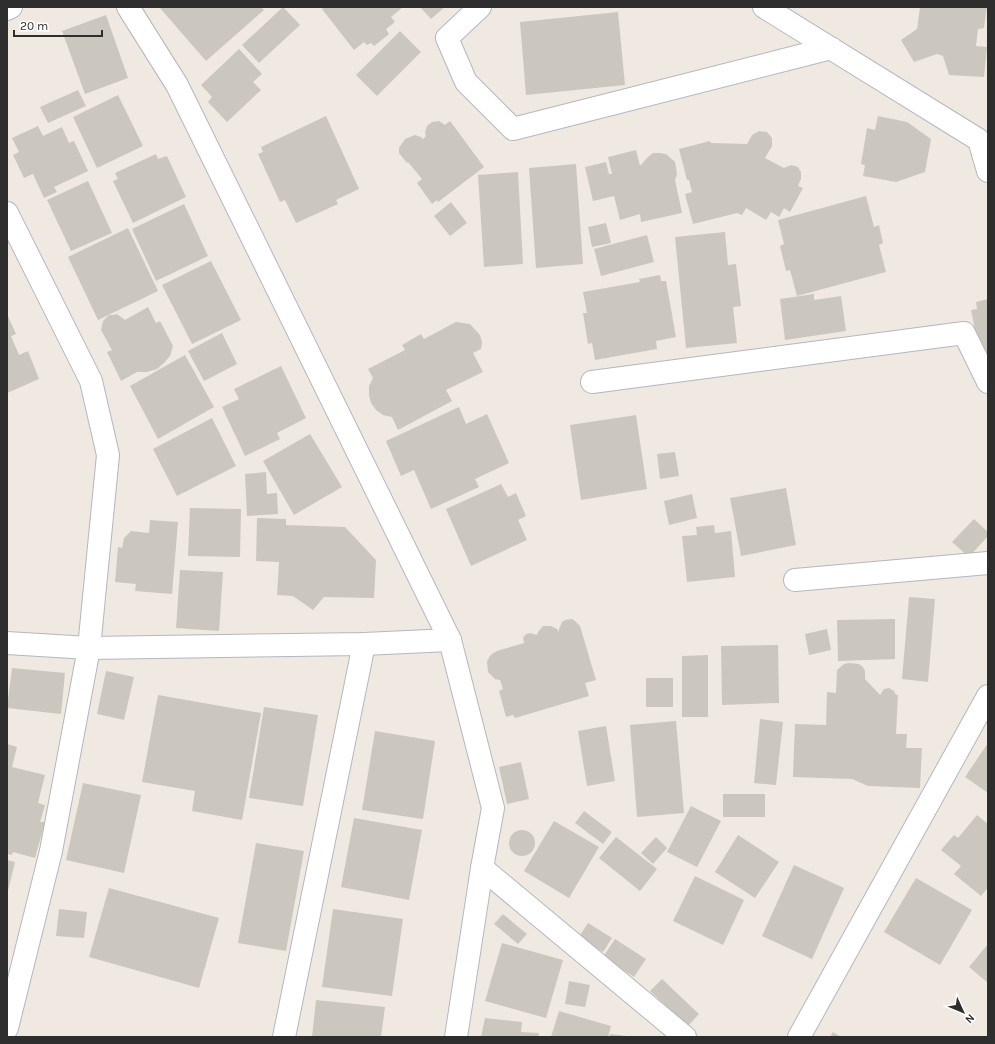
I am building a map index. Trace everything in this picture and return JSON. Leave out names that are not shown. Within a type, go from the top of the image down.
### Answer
[{"type":"street","points":[[7,9],[11,7]]},
{"type":"street","points":[[128,7],[176,85],[450,640],[493,808],[482,868],[456,1037]]},
{"type":"street","points":[[480,7],[448,38],[466,82],[513,129],[831,48]]},
{"type":"street","points":[[764,7],[979,140],[988,171]]},
{"type":"street","points":[[7,213],[91,381],[108,455],[89,648],[51,851],[7,1028]]},
{"type":"street","points":[[592,382],[964,333],[988,382]]},
{"type":"street","points":[[795,580],[988,563]]},
{"type":"street","points":[[7,643],[89,648],[364,644],[450,640]]},
{"type":"street","points":[[284,1037],[364,644]]},
{"type":"street","points":[[799,1037],[988,696]]},
{"type":"street","points":[[482,868],[685,1037]]},
{"type":"building","points":[[159,7],[261,7],[264,10],[206,61]]},
{"type":"building","points":[[283,7],[300,25],[259,63],[242,45]]},
{"type":"building","points":[[324,7],[403,7],[391,17],[395,22],[386,29],[389,34],[374,46],[371,43],[367,45],[364,42],[354,50],[322,9]]},
{"type":"building","points":[[445,7],[431,19],[421,8]]},
{"type":"building","points":[[920,7],[987,7],[984,28],[978,29],[976,46],[987,47],[984,77],[949,75],[943,56],[937,54],[914,62],[901,40],[917,29]]},
{"type":"building","points":[[618,12],[625,85],[526,95],[520,22]]},
{"type":"building","points":[[106,15],[128,78],[85,94],[62,31]]},
{"type":"building","points":[[400,31],[421,52],[377,96],[356,75]]},
{"type":"building","points":[[239,49],[262,74],[253,82],[261,90],[227,122],[208,102],[212,97],[201,85]]},
{"type":"building","points":[[78,90],[86,106],[48,123],[40,107]]},
{"type":"building","points":[[118,95],[143,146],[97,168],[73,117]]},
{"type":"building","points":[[326,116],[359,189],[336,200],[338,204],[296,223],[285,200],[280,202],[258,154],[263,152],[261,147]]},
{"type":"building","points":[[878,116],[907,122],[931,139],[925,172],[896,182],[863,176],[865,165],[861,164],[867,128],[875,130]]},
{"type":"building","points":[[439,121],[445,125],[450,121],[484,167],[438,202],[437,200],[432,204],[417,183],[422,179],[399,153],[399,148],[405,139],[415,135],[423,139],[426,136],[425,133],[427,126],[432,122]]},
{"type":"building","points":[[38,126],[43,136],[62,127],[69,143],[74,141],[88,171],[54,187],[57,192],[44,198],[33,174],[24,178],[13,155],[19,152],[12,138]]},
{"type":"building","points":[[759,131],[767,132],[772,138],[772,146],[765,158],[784,168],[791,165],[798,167],[801,172],[801,179],[798,186],[803,188],[790,212],[784,208],[779,217],[771,212],[766,220],[746,208],[742,215],[737,213],[693,224],[685,194],[692,192],[689,180],[687,180],[679,149],[710,141],[711,143],[747,144],[752,135]]},
{"type":"building","points":[[636,150],[640,166],[653,153],[666,154],[675,162],[677,174],[675,180],[682,213],[641,222],[640,214],[620,220],[614,196],[593,201],[585,167],[606,162],[609,174],[612,174],[608,157]]},
{"type":"building","points":[[156,154],[158,159],[167,156],[186,197],[133,223],[113,181],[118,179],[115,173]]},
{"type":"building","points":[[576,164],[583,264],[536,268],[529,168]]},
{"type":"building","points":[[518,172],[523,264],[484,267],[478,175]]},
{"type":"building","points":[[88,181],[112,233],[71,251],[47,200]]},
{"type":"building","points":[[866,196],[874,227],[879,225],[883,243],[879,245],[886,272],[797,296],[790,270],[786,271],[780,246],[784,244],[778,220]]},
{"type":"building","points":[[451,202],[467,223],[450,236],[434,216]]},
{"type":"building","points":[[184,204],[208,256],[156,281],[132,229]]},
{"type":"building","points":[[606,223],[611,243],[592,247],[588,227]]},
{"type":"building","points":[[128,228],[158,291],[98,320],[68,257]]},
{"type":"building","points":[[725,232],[728,265],[736,264],[741,306],[733,307],[737,343],[686,348],[675,237]]},
{"type":"building","points":[[647,235],[654,262],[601,276],[594,249]]},
{"type":"building","points":[[211,261],[241,320],[192,344],[162,285]]},
{"type":"building","points":[[660,275],[661,281],[666,281],[676,337],[656,341],[657,349],[595,360],[592,343],[588,344],[583,313],[587,313],[583,292],[640,282],[639,279]]},
{"type":"building","points":[[814,294],[814,300],[841,296],[846,331],[785,340],[780,299]]},
{"type":"building","points":[[988,299],[988,372],[984,373],[971,310],[977,309],[976,302]]},
{"type":"building","points":[[148,307],[156,323],[160,321],[173,346],[170,356],[157,369],[147,372],[137,372],[121,381],[107,352],[112,350],[101,330],[103,321],[109,315],[117,314],[125,320]]},
{"type":"building","points":[[7,314],[16,334],[11,336],[19,355],[28,351],[39,379],[7,393]]},
{"type":"building","points":[[456,322],[470,324],[480,335],[482,342],[481,349],[473,353],[483,372],[446,390],[452,401],[398,430],[392,417],[383,415],[376,410],[371,403],[369,386],[373,378],[368,369],[405,350],[402,345],[421,334],[424,339]]},
{"type":"building","points":[[222,333],[237,364],[204,381],[188,351]]},
{"type":"building","points":[[185,355],[214,407],[158,439],[130,386]]},
{"type":"building","points":[[281,366],[306,418],[277,433],[280,439],[245,456],[222,407],[239,399],[234,389]]},
{"type":"building","points":[[459,407],[466,424],[487,414],[509,463],[475,479],[479,487],[431,509],[414,470],[401,476],[386,441]]},
{"type":"building","points":[[636,415],[647,489],[581,500],[570,425]]},
{"type":"building","points":[[212,418],[236,466],[177,496],[153,449]]},
{"type":"building","points":[[310,434],[342,487],[294,515],[263,461]]},
{"type":"building","points":[[675,452],[679,476],[660,479],[657,454]]},
{"type":"building","points":[[266,472],[267,494],[277,493],[278,514],[247,516],[245,474]]},
{"type":"building","points":[[501,484],[508,497],[516,493],[526,516],[518,520],[527,540],[471,566],[446,509]]},
{"type":"building","points":[[786,488],[796,545],[741,556],[730,498]]},
{"type":"building","points":[[692,494],[697,518],[669,525],[664,501]]},
{"type":"building","points":[[190,508],[241,509],[240,557],[188,556]]},
{"type":"building","points":[[257,518],[286,519],[286,525],[345,527],[376,560],[374,598],[324,597],[313,610],[293,596],[277,595],[279,562],[256,561]]},
{"type":"building","points":[[974,519],[988,532],[988,536],[969,557],[952,542]]},
{"type":"building","points":[[150,520],[178,522],[172,594],[135,591],[136,584],[115,582],[118,547],[122,548],[124,538],[131,531],[149,533]]},
{"type":"building","points":[[714,525],[715,533],[731,531],[735,577],[687,582],[682,536],[697,535],[696,527]]},
{"type":"building","points":[[180,570],[223,572],[219,631],[176,628]]},
{"type":"building","points":[[909,597],[935,599],[928,682],[902,679]]},
{"type":"building","points":[[572,619],[580,626],[596,680],[585,683],[589,696],[515,718],[513,715],[506,717],[499,691],[503,689],[500,680],[495,679],[488,672],[487,662],[489,657],[497,651],[524,643],[523,638],[526,634],[530,633],[537,635],[543,626],[551,626],[559,632],[562,622]]},
{"type":"building","points":[[895,619],[895,659],[838,661],[837,620]]},
{"type":"building","points":[[827,629],[831,650],[809,655],[805,634]]},
{"type":"building","points":[[778,645],[779,703],[722,705],[721,646]]},
{"type":"building","points":[[708,655],[708,717],[682,717],[682,656]]},
{"type":"building","points":[[844,664],[859,664],[863,667],[865,671],[865,679],[880,695],[884,689],[889,688],[894,691],[896,695],[898,695],[896,734],[907,734],[906,748],[922,748],[920,788],[868,786],[852,779],[793,777],[795,724],[826,725],[827,692],[836,693],[837,670]]},
{"type":"building","points":[[12,668],[65,673],[61,714],[7,708]]},
{"type":"building","points":[[106,671],[134,677],[124,720],[97,714]]},
{"type":"building","points":[[646,678],[673,678],[673,707],[646,707]]},
{"type":"building","points":[[158,695],[261,713],[242,820],[192,811],[195,791],[142,782]]},
{"type":"building","points":[[264,707],[318,715],[303,806],[249,798]]},
{"type":"building","points":[[760,719],[783,722],[776,785],[754,783]]},
{"type":"building","points":[[676,721],[684,813],[637,817],[630,725]]},
{"type":"building","points":[[606,726],[615,781],[587,786],[578,731]]},
{"type":"building","points":[[375,731],[435,741],[423,819],[362,810]]},
{"type":"building","points":[[988,743],[988,793],[965,777]]},
{"type":"building","points":[[7,744],[17,747],[12,767],[45,775],[38,803],[45,805],[40,822],[45,822],[35,858],[13,852],[12,855],[7,854]]},
{"type":"building","points":[[521,762],[529,799],[507,804],[499,767]]},
{"type":"building","points":[[83,783],[141,795],[124,873],[66,860]]},
{"type":"building","points":[[723,794],[765,794],[765,817],[723,817]]},
{"type":"building","points":[[691,806],[721,821],[697,867],[667,852]]},
{"type":"building","points":[[584,811],[612,832],[603,844],[575,823]]},
{"type":"building","points":[[977,815],[988,824],[988,890],[987,889],[981,896],[954,874],[961,866],[941,850],[954,835],[958,838]]},
{"type":"building","points":[[354,818],[422,830],[409,900],[341,887]]},
{"type":"building","points":[[554,821],[599,847],[569,898],[524,871]]},
{"type":"building","points":[[522,830],[531,834],[535,843],[531,852],[522,856],[513,852],[509,843],[513,834]]},
{"type":"building","points":[[738,835],[779,862],[755,898],[715,872]]},
{"type":"building","points":[[616,837],[657,869],[640,891],[599,858]]},
{"type":"building","points":[[656,837],[667,848],[653,864],[641,853]]},
{"type":"building","points":[[256,843],[304,851],[286,951],[238,943]]},
{"type":"building","points":[[7,860],[15,862],[8,891],[7,891]]},
{"type":"building","points":[[794,865],[844,888],[812,959],[762,936]]},
{"type":"building","points":[[695,876],[744,900],[723,945],[673,921]]},
{"type":"building","points":[[916,878],[972,910],[940,965],[884,932]]},
{"type":"building","points":[[109,888],[219,918],[199,988],[89,957]]},
{"type":"building","points":[[59,909],[87,912],[84,938],[56,936]]},
{"type":"building","points":[[333,909],[403,919],[392,996],[322,987]]},
{"type":"building","points":[[503,914],[527,934],[518,944],[494,924]]},
{"type":"building","points":[[588,923],[612,938],[603,952],[579,937]]},
{"type":"building","points":[[615,939],[646,959],[634,977],[603,957]]},
{"type":"building","points":[[502,943],[563,960],[546,1018],[485,1001]]},
{"type":"building","points":[[988,944],[988,983],[969,967]]},
{"type":"building","points":[[662,979],[699,1014],[688,1026],[650,991]]},
{"type":"building","points":[[569,981],[590,985],[585,1007],[565,1004]]},
{"type":"building","points":[[316,1000],[385,1007],[381,1037],[312,1037]]},
{"type":"building","points":[[559,1011],[611,1026],[608,1037],[551,1037]]},
{"type":"building","points":[[485,1018],[522,1022],[521,1032],[539,1033],[538,1037],[481,1037]]},
{"type":"building","points":[[833,1032],[841,1037],[830,1037]]},
{"type":"building","points":[[610,1034],[627,1036],[627,1037],[609,1037]]}]
